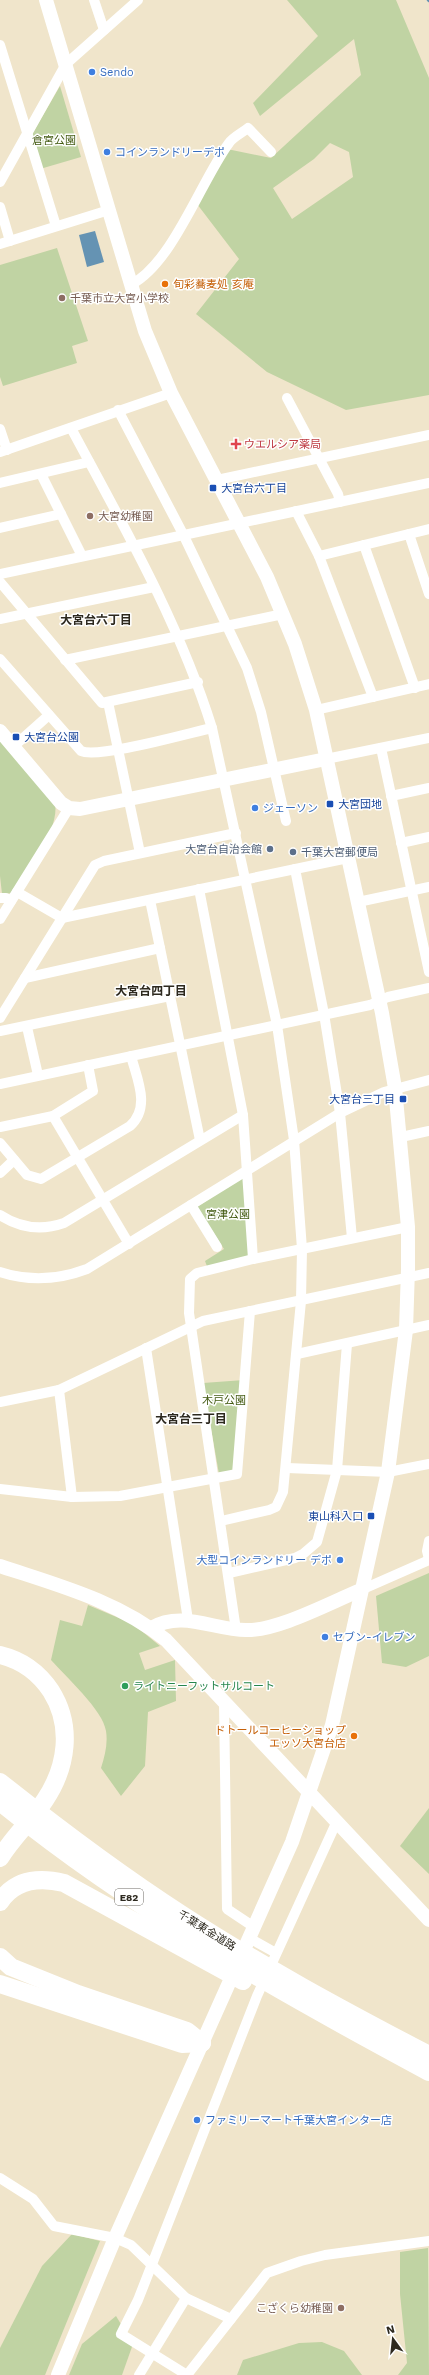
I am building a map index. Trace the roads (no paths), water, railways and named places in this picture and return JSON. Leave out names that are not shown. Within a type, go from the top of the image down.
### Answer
[{"type":"highway","points":[[0,1655],[16,1660],[28,1667],[47,1686],[60,1709],[66,1732],[63,1760],[53,1786],[45,1800],[0,1858]]},
{"type":"highway","points":[[0,1667],[24,1677],[41,1694],[51,1716],[54,1739],[50,1764],[45,1776],[38,1789],[0,1840]]},
{"type":"highway","name":"千葉東金道路","points":[[0,1782],[6,1800],[45,1827],[102,1879],[225,1957],[273,1984],[429,2055]]},
{"type":"highway","points":[[0,1902],[6,1893],[26,1881],[44,1879],[64,1883],[225,1957],[273,1984],[351,2036],[369,2040],[429,2072]]},
{"type":"highway","points":[[0,1944],[19,1969]]},
{"type":"highway","points":[[0,1957],[11,1967],[78,1994],[187,2031],[202,2043]]},
{"type":"highway","points":[[0,1972],[8,1987],[182,2044],[202,2043]]},
{"type":"street","points":[[94,0],[104,30]]},
{"type":"street","points":[[0,182],[66,64],[138,0]]},
{"type":"street","points":[[48,1],[145,331],[171,393],[217,480],[283,614],[316,710],[379,1001],[395,1088],[401,1137],[408,1227],[406,1330],[388,1472],[332,1725],[292,1842],[115,2238],[58,2375]]},
{"type":"street","points":[[0,45],[56,226]]},
{"type":"street","points":[[132,284],[145,274],[166,249],[230,142],[248,128],[271,152]]},
{"type":"street","points":[[0,207],[10,241]]},
{"type":"street","points":[[0,244],[110,210]]},
{"type":"street","points":[[0,429],[3,451],[118,410],[171,393]]},
{"type":"street","points":[[287,398],[319,458],[340,502]]},
{"type":"street","points":[[118,410],[183,534],[247,668],[261,712],[286,821]]},
{"type":"street","points":[[70,428],[134,546],[179,636],[198,682],[212,728],[247,879],[277,1025],[294,1140],[302,1249],[301,1300],[284,1492],[276,1507],[270,1510],[221,1521]]},
{"type":"street","points":[[217,480],[429,435]]},
{"type":"street","points":[[0,483],[89,462]]},
{"type":"street","points":[[41,474],[82,556]]},
{"type":"street","points":[[0,574],[429,483]]},
{"type":"street","points":[[296,511],[319,556],[373,697]]},
{"type":"street","points":[[0,528],[61,514]]},
{"type":"street","points":[[319,556],[429,530]]},
{"type":"street","points":[[408,534],[429,594]]},
{"type":"street","points":[[364,545],[415,688]]},
{"type":"street","points":[[0,582],[102,703],[198,682]]},
{"type":"street","points":[[0,619],[154,587]]},
{"type":"street","points":[[65,660],[283,614]]},
{"type":"street","points":[[0,659],[81,751],[92,754],[212,728]]},
{"type":"street","points":[[316,710],[429,684]]},
{"type":"street","points":[[108,702],[140,853]]},
{"type":"street","points":[[13,746],[49,716]]},
{"type":"street","points":[[0,731],[61,803],[69,808],[80,809],[129,801],[429,738]]},
{"type":"street","points":[[381,748],[412,891],[426,939],[429,972]]},
{"type":"street","points":[[391,796],[429,788]]},
{"type":"street","points":[[0,919],[69,808]]},
{"type":"street","points":[[0,1018],[95,866],[104,860],[236,833]]},
{"type":"street","points":[[401,844],[429,837]]},
{"type":"street","points":[[17,892],[62,918],[348,858]]},
{"type":"street","points":[[295,869],[324,1014],[340,1113],[352,1238]]},
{"type":"street","points":[[358,902],[429,887]]},
{"type":"street","points":[[199,889],[243,1115],[253,1259]]},
{"type":"street","points":[[0,898],[6,898],[11,901]]},
{"type":"street","points":[[150,900],[200,1140]]},
{"type":"street","points":[[25,978],[160,948]]},
{"type":"street","points":[[0,1084],[277,1025],[429,988]]},
{"type":"street","points":[[0,1031],[27,1027],[170,996]]},
{"type":"street","points":[[27,1027],[38,1076]]},
{"type":"street","points":[[0,1143],[31,1177],[41,1179],[130,1126],[139,1116],[142,1096],[131,1056]]},
{"type":"street","points":[[0,1127],[53,1116],[93,1091],[88,1065]]},
{"type":"street","points":[[0,1272],[14,1277],[35,1279],[70,1275],[87,1269],[340,1113],[395,1088],[429,1080]]},
{"type":"street","points":[[0,1215],[26,1227],[54,1226],[77,1216],[243,1115]]},
{"type":"street","points":[[53,1116],[129,1244]]},
{"type":"street","points":[[401,1137],[429,1130]]},
{"type":"street","points":[[0,1173],[14,1160]]},
{"type":"street","points":[[191,1205],[217,1247]]},
{"type":"street","points":[[236,1630],[229,1573],[191,1326],[188,1290],[192,1276],[253,1259],[408,1227]]},
{"type":"street","points":[[0,1402],[58,1390],[203,1321],[429,1273]]},
{"type":"street","points":[[0,1489],[72,1497],[120,1496],[234,1476],[238,1470],[250,1311]]},
{"type":"street","points":[[297,1354],[429,1325]]},
{"type":"street","points":[[229,1573],[295,1558],[311,1549],[321,1533],[337,1470],[347,1344]]},
{"type":"street","points":[[146,1348],[188,1620]]},
{"type":"street","points":[[58,1390],[72,1497]]},
{"type":"street","points":[[287,1468],[388,1472],[429,1464]]},
{"type":"street","points":[[151,1628],[168,1621],[188,1620],[236,1630],[258,1629],[275,1624],[323,1608],[429,1559],[427,1551],[429,1541]]},
{"type":"street","points":[[0,1566],[98,1600],[151,1628],[166,1640],[224,1703],[310,1791],[429,1920]]},
{"type":"street","points":[[224,1703],[227,1909],[276,1953]]},
{"type":"street","points":[[337,1821],[276,1953],[153,2264],[138,2300],[121,2334],[187,2375],[267,2273],[301,2260],[325,2255],[429,2241]]},
{"type":"street","points":[[0,2178],[33,2199],[54,2226],[115,2238],[131,2245],[153,2264],[186,2298],[231,2319]]},
{"type":"street","points":[[139,2375],[186,2298]]},
{"type":"water","points":[[95,231],[104,262],[87,267],[79,235]]},
{"type":"place","name":"Sendo","points":[[92,72]]},
{"type":"place","name":"コインランドリーデポ","points":[[107,152]]},
{"type":"place","name":"旬彩蕎麦処 亥庵","points":[[165,284]]},
{"type":"place","name":"千葉市立大宮小学校","points":[[62,298]]},
{"type":"place","name":"ウエルシア薬局","points":[[236,444]]},
{"type":"place","name":"大宮台六丁目","points":[[213,488]]},
{"type":"place","name":"大宮幼稚園","points":[[90,516]]},
{"type":"place","name":"大宮台公園","points":[[16,737]]},
{"type":"place","name":"大宮団地","points":[[330,804]]},
{"type":"place","name":"ジェーソン","points":[[255,808]]},
{"type":"place","name":"大宮台自治会館","points":[[270,849]]},
{"type":"place","name":"千葉大宮郵便局","points":[[293,852]]},
{"type":"place","name":"大宮台三丁目","points":[[403,1099]]},
{"type":"place","name":"東山科入口","points":[[371,1516]]},
{"type":"place","name":"大型コインランドリー デポ","points":[[340,1560]]},
{"type":"place","name":"セブン-イレブン","points":[[325,1637]]},
{"type":"place","name":"ライトニーフットサルコート","points":[[125,1686]]},
{"type":"place","name":"ドトールコーヒーショップ エッソ大宮台店","points":[[354,1736]]},
{"type":"place","name":"ファミリーマート千葉大宮インター店","points":[[197,2120]]},
{"type":"place","name":"こざくら幼稚園","points":[[341,2308]]},
{"type":"district","name":"大宮台六丁目","points":[[96,620]]},
{"type":"district","name":"大宮台四丁目","points":[[151,991]]},
{"type":"district","name":"大宮台三丁目","points":[[191,1419]]},
{"type":"park label","name":"倉宮公園","points":[[54,140]]},
{"type":"park label","name":"宮津公園","points":[[228,1214]]},
{"type":"park label","name":"木戸公園","points":[[224,1400]]}]
